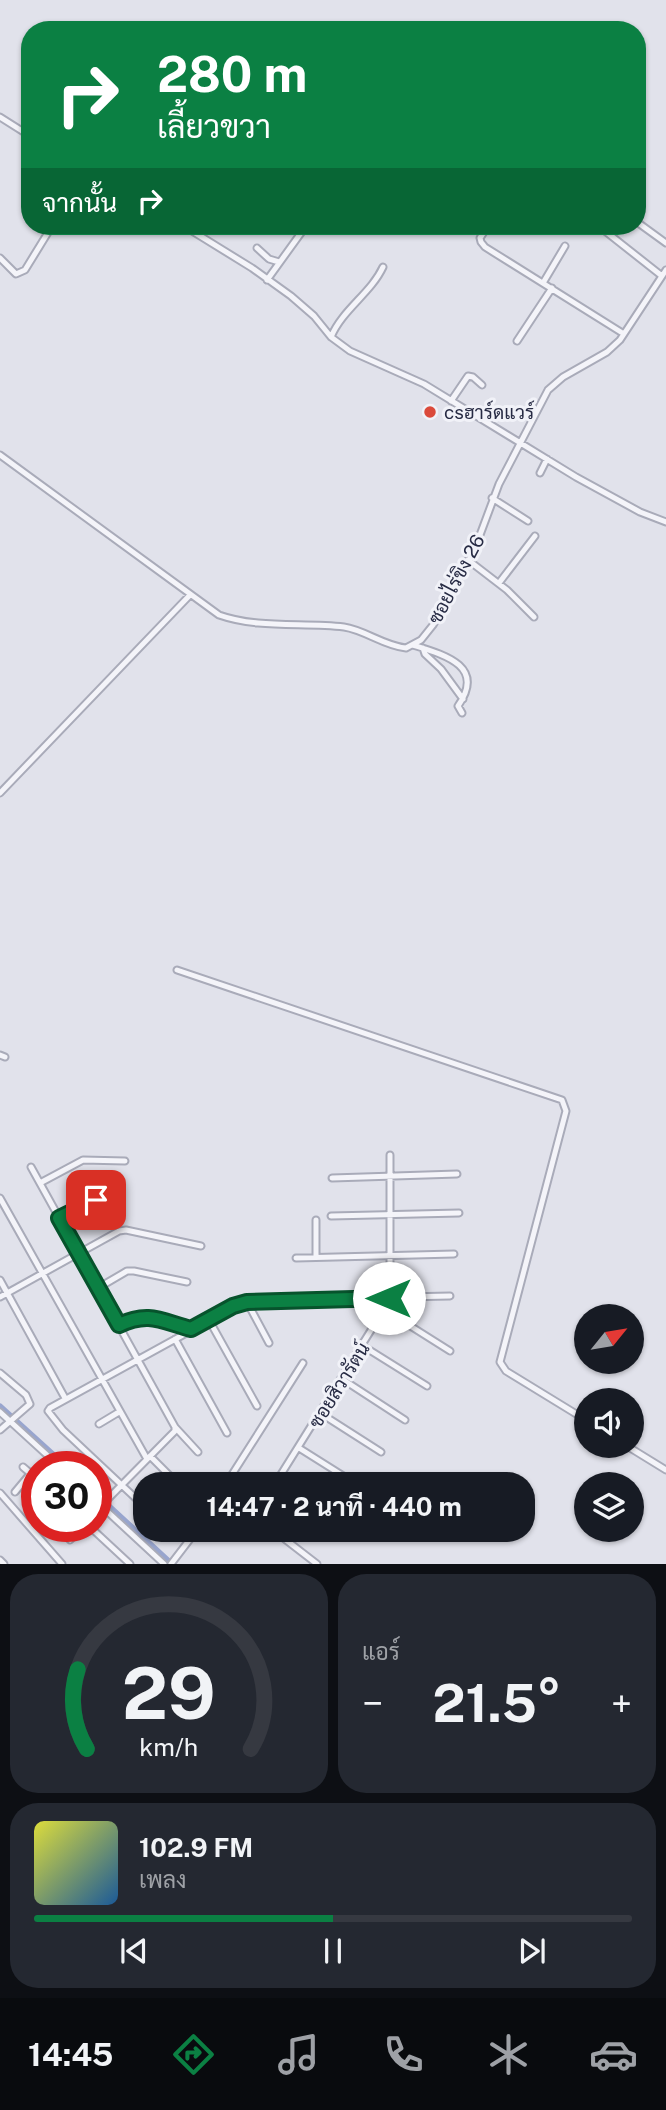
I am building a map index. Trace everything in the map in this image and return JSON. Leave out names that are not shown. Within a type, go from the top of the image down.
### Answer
[{"type":"street","points":[[0,117],[21,130]]},
{"type":"street","points":[[646,229],[666,243]]},
{"type":"street","points":[[0,258],[10,270],[16,274],[20,273],[25,270],[46,235]]},
{"type":"street","points":[[199,235],[268,277],[350,351],[453,399],[523,440],[547,459],[640,512],[666,522]]},
{"type":"street","points":[[268,277],[299,235]]},
{"type":"street","points":[[482,235],[481,242],[624,334]]},
{"type":"street","points":[[611,235],[664,273]]},
{"type":"street","points":[[543,283],[565,246]]},
{"type":"street","points":[[257,248],[277,264]]},
{"type":"street","points":[[332,335],[379,277],[383,267]]},
{"type":"street","name":"ซอยไร่ขิง 26","points":[[413,645],[421,640],[433,625],[474,551],[492,498],[548,390],[563,377],[607,352],[624,334],[664,273]]},
{"type":"street","points":[[517,341],[552,288]]},
{"type":"street","points":[[453,399],[468,376],[482,385]]},
{"type":"street","points":[[0,455],[219,615],[233,620],[346,627],[400,647],[413,645],[448,658],[470,682],[458,706],[462,713]]},
{"type":"street","points":[[540,473],[547,459]]},
{"type":"street","points":[[492,498],[528,521]]},
{"type":"street","points":[[499,583],[535,536]]},
{"type":"street","points":[[468,560],[499,583],[534,617]]},
{"type":"street","points":[[0,793],[190,595]]},
{"type":"street","points":[[423,648],[425,654],[441,668],[463,699]]},
{"type":"street","points":[[177,970],[562,1100],[566,1111],[500,1362],[506,1371],[574,1413]]},
{"type":"street","name":"ซอยสิวารัตน์","points":[[285,1472],[385,1310],[389,1298],[390,1155]]},
{"type":"street","points":[[40,1183],[83,1160],[125,1161]]},
{"type":"street","points":[[31,1167],[175,1427],[198,1452]]},
{"type":"street","points":[[332,1178],[457,1174]]},
{"type":"street","points":[[0,1198],[100,1379],[148,1458],[164,1472]]},
{"type":"street","points":[[59,1218],[90,1201],[112,1201]]},
{"type":"street","points":[[331,1216],[459,1213]]},
{"type":"street","points":[[316,1220],[316,1257]]},
{"type":"street","points":[[0,1297],[119,1231],[126,1230],[201,1246]]},
{"type":"street","points":[[296,1258],[454,1254]]},
{"type":"street","points":[[98,1288],[127,1271],[187,1282]]},
{"type":"street","points":[[0,1280],[65,1398]]},
{"type":"street","points":[[133,1496],[52,1418],[48,1411],[50,1408],[233,1306],[247,1302],[450,1296]]},
{"type":"street","points":[[247,1302],[269,1343]]},
{"type":"street","points":[[385,1310],[450,1351]]},
{"type":"street","points":[[119,1325],[146,1317],[191,1329]]},
{"type":"street","points":[[209,1320],[257,1406]]},
{"type":"street","points":[[174,1339],[227,1433]]},
{"type":"street","points":[[363,1346],[427,1386]]},
{"type":"street","points":[[234,1472],[303,1363]]},
{"type":"street","points":[[0,1373],[29,1399],[30,1404],[0,1430]]},
{"type":"street","points":[[342,1379],[405,1420]]},
{"type":"street","points":[[0,1412],[43,1451]]},
{"type":"street","points":[[99,1424],[120,1412]]},
{"type":"street","points":[[320,1413],[381,1451]]},
{"type":"street","points":[[112,1493],[175,1432],[175,1427]]},
{"type":"street","points":[[299,1448],[336,1472]]},
{"type":"street","points":[[644,1456],[666,1470]]},
{"type":"street","points":[[15,1492],[21,1485]]},
{"type":"street","points":[[0,1493],[62,1564]]},
{"type":"street","points":[[112,1515],[164,1564]]},
{"type":"street","points":[[106,1542],[130,1564]]},
{"type":"street","points":[[173,1562],[188,1542]]},
{"type":"street","points":[[289,1542],[317,1564]]},
{"type":"street","points":[[0,1560],[4,1564]]},
{"type":"waterway","points":[[0,1407],[48,1451]]},
{"type":"waterway","points":[[112,1510],[171,1564]]},
{"type":"place","name":"csฮาร์ดแวร์","points":[[430,412]]},
{"type":"route","points":[[96,1200],[85,1203],[59,1218],[119,1325],[146,1317],[191,1329],[233,1306],[247,1302],[389,1298]]}]
